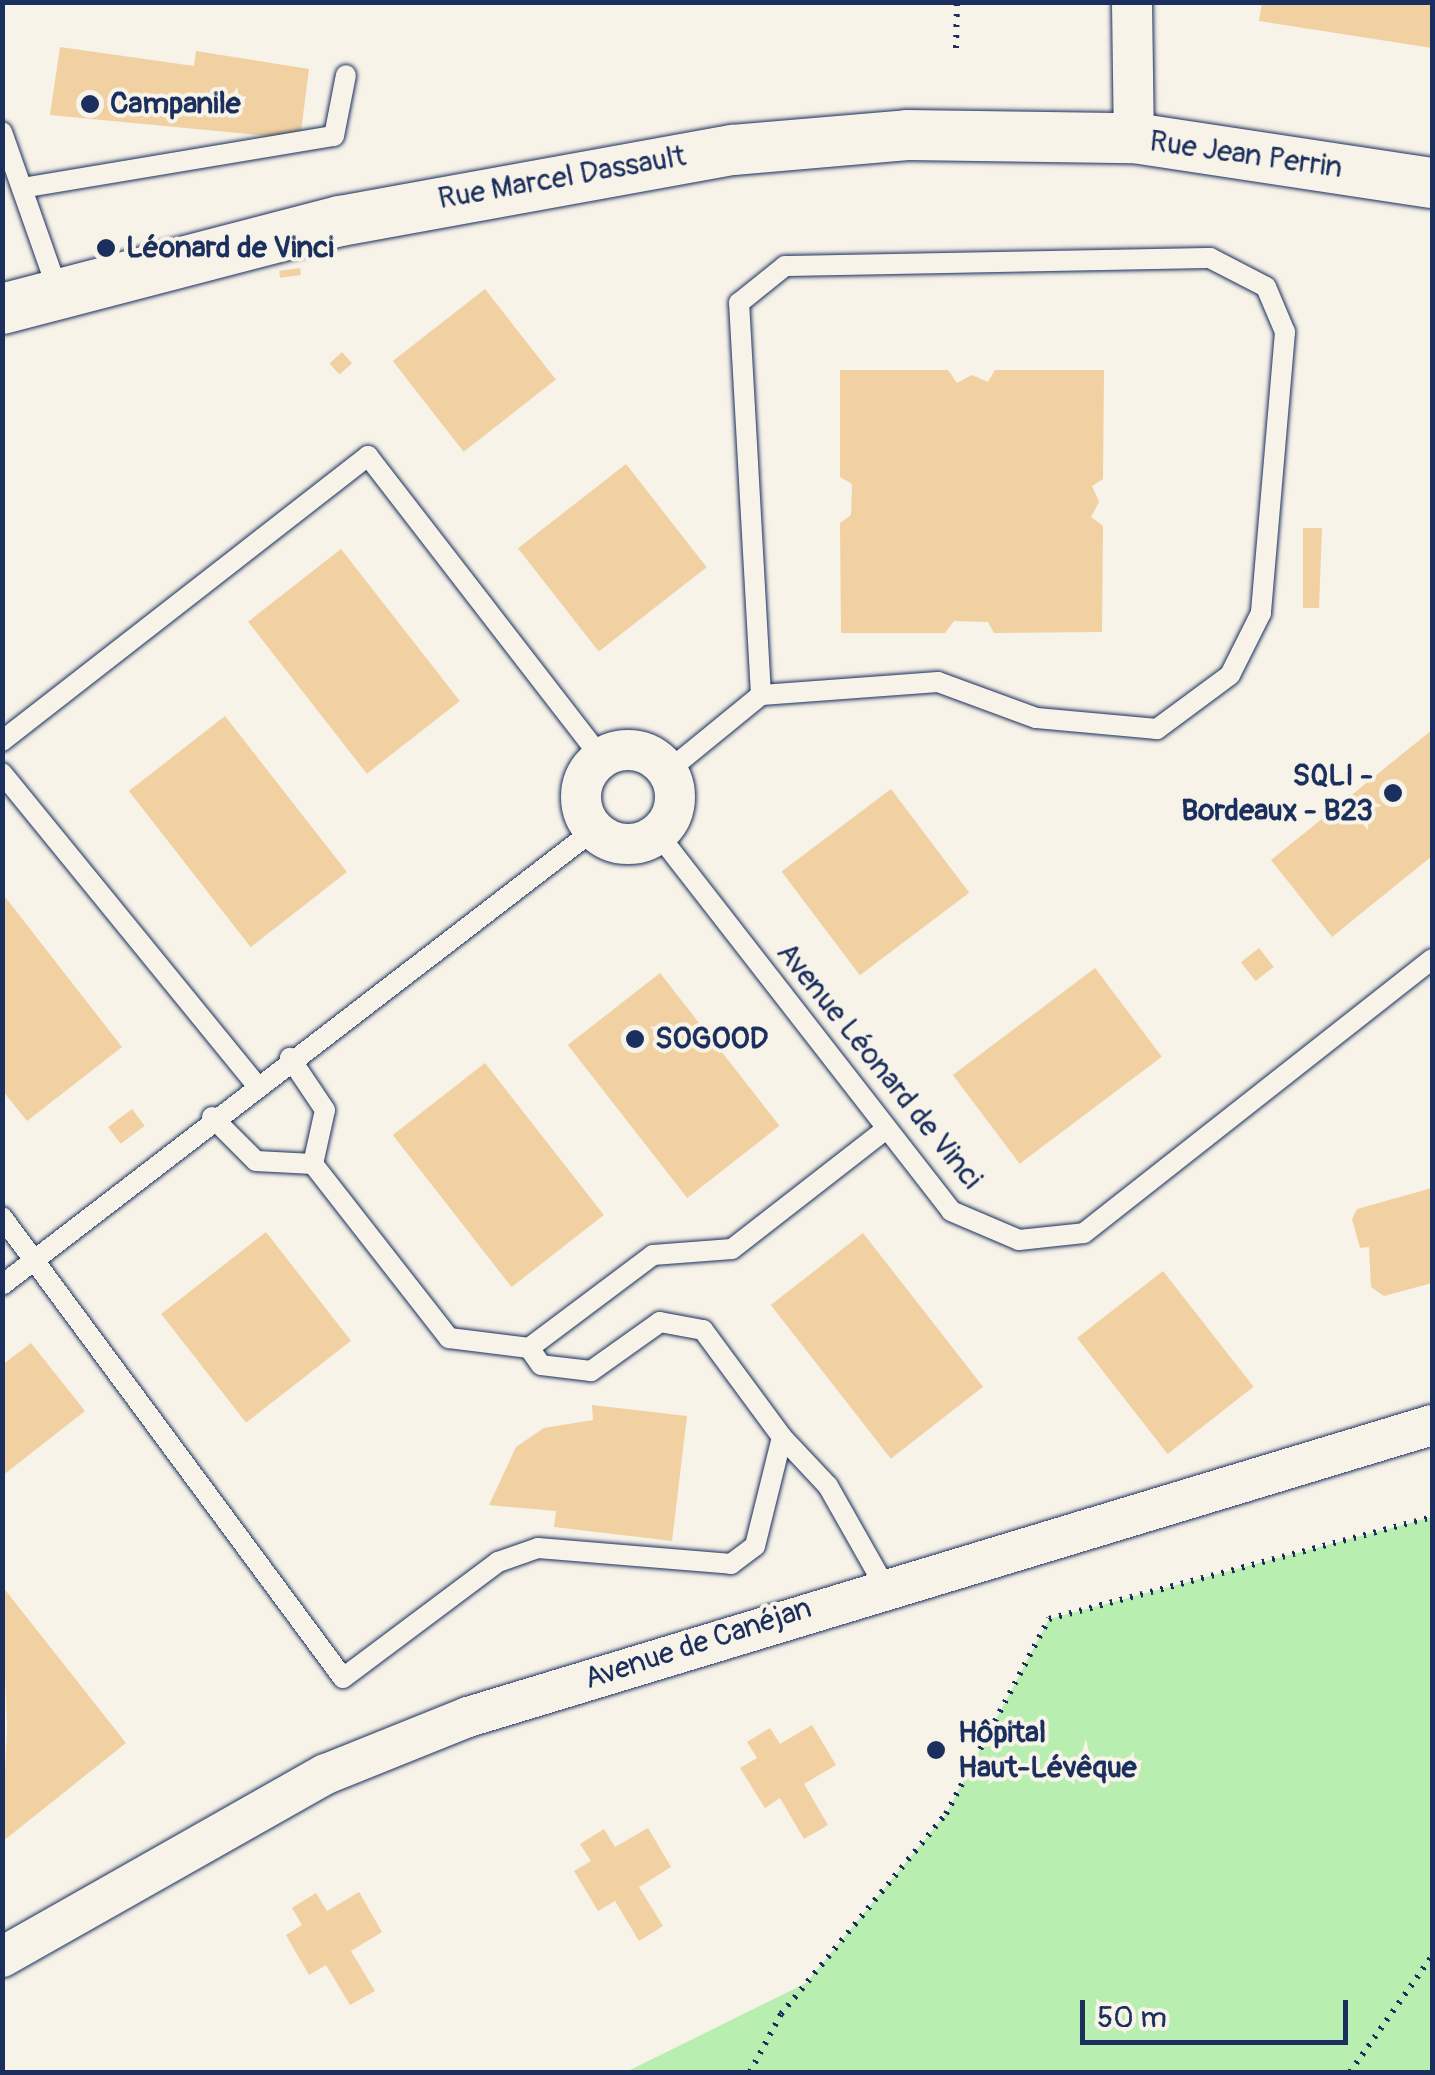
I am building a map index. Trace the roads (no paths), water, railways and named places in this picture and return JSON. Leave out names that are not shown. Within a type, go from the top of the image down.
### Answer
[{"type":"street","name":"Rue Jean Perrin","points":[[1132,2],[1134,138],[1432,183]]},
{"type":"street","name":"Rue Marcel Dassault","points":[[2,308],[341,221],[687,154],[907,135],[1134,138]]},
{"type":"street","points":[[633,749],[668,771],[676,802],[658,834],[622,844],[594,830],[582,786],[601,757],[633,749]]},
{"type":"street","name":"Avenue de Canéjan","points":[[2,1957],[326,1774],[468,1717],[884,1585],[1432,1425]]},
{"type":"lane","points":[[22,188],[334,136],[346,75]]},
{"type":"lane","points":[[2,132],[59,294]]},
{"type":"lane","points":[[668,771],[760,695],[938,682],[1036,718],[1157,729],[1230,675],[1261,613],[1285,332],[1266,287],[1210,258],[785,266],[738,303],[760,695]]},
{"type":"lane","points":[[2,741],[368,456],[601,757]]},
{"type":"lane","points":[[2,773],[256,1084]]},
{"type":"lane","points":[[2,1285],[256,1084],[594,830]]},
{"type":"lane","name":"Avenue Léonard de Vinci","points":[[658,834],[951,1211],[1020,1240],[1084,1234],[1432,958]]},
{"type":"lane","points":[[290,1058],[324,1110],[313,1164]]},
{"type":"lane","points":[[212,1118],[256,1161],[313,1164],[449,1338],[529,1348],[654,1255],[732,1248],[886,1129]]},
{"type":"lane","points":[[2,1217],[343,1678],[498,1562],[538,1548],[731,1564],[755,1546],[782,1437]]},
{"type":"lane","points":[[529,1348],[542,1365],[591,1371],[660,1322],[704,1330],[782,1437],[828,1486],[884,1585]]},
{"type":"place","name":"Campanile","points":[[90,104]]},
{"type":"place","name":"Léonard de Vinci","points":[[106,248]]},
{"type":"place","name":"SQLI - Bordeaux - B23","points":[[1393,793]]},
{"type":"place","name":"SOGOOD","points":[[635,1039]]},
{"type":"place","name":"Hôpital Haut-Lévêque","points":[[936,1750]]}]
